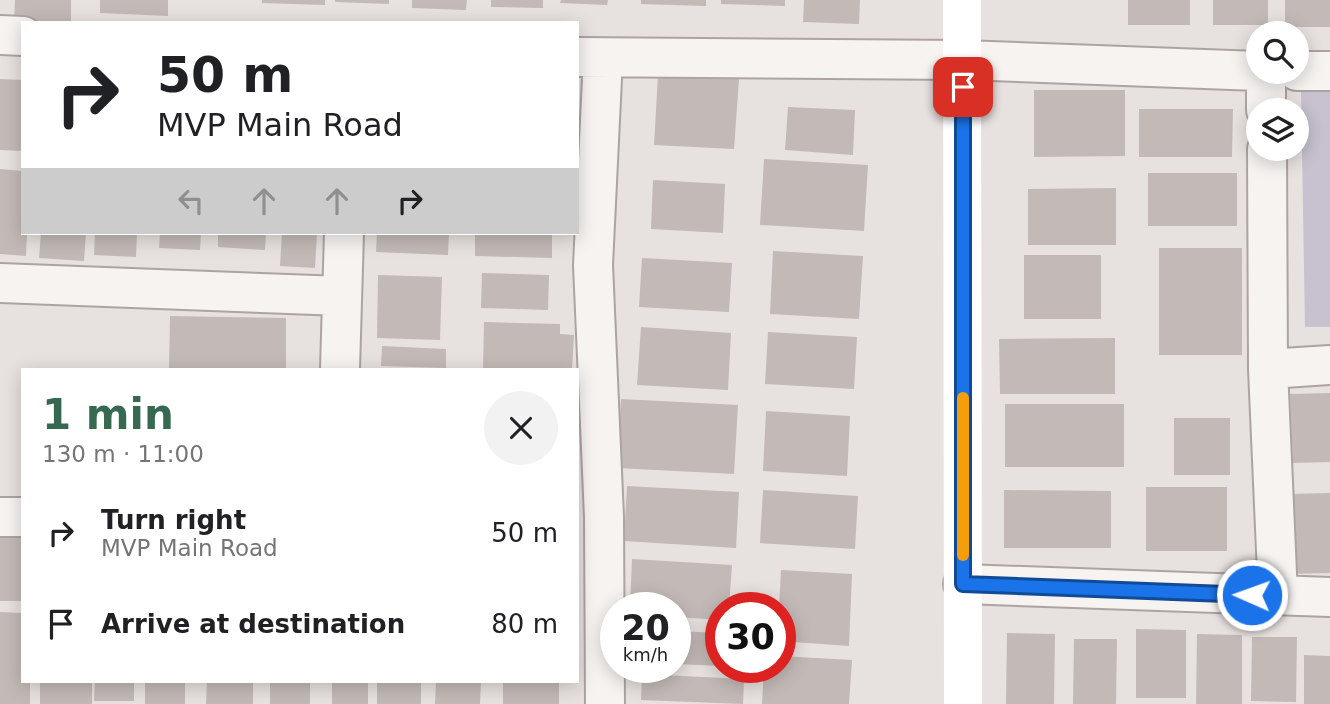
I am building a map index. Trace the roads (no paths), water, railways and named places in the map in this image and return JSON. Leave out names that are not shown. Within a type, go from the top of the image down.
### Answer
[{"type":"street","points":[[962,0],[963,704]]},
{"type":"street","points":[[0,35],[21,36]]},
{"type":"street","points":[[606,704],[591,517],[593,265],[590,58],[963,60],[1246,71]]},
{"type":"street","points":[[1309,71],[1330,71]]},
{"type":"street","points":[[1267,161],[1268,369],[1278,596]]},
{"type":"street","points":[[340,368],[344,235]]},
{"type":"street","points":[[0,283],[342,296]]},
{"type":"street","points":[[1268,369],[1330,365]]},
{"type":"street","points":[[0,517],[21,517]]},
{"type":"street","points":[[963,584],[1330,597]]}]
